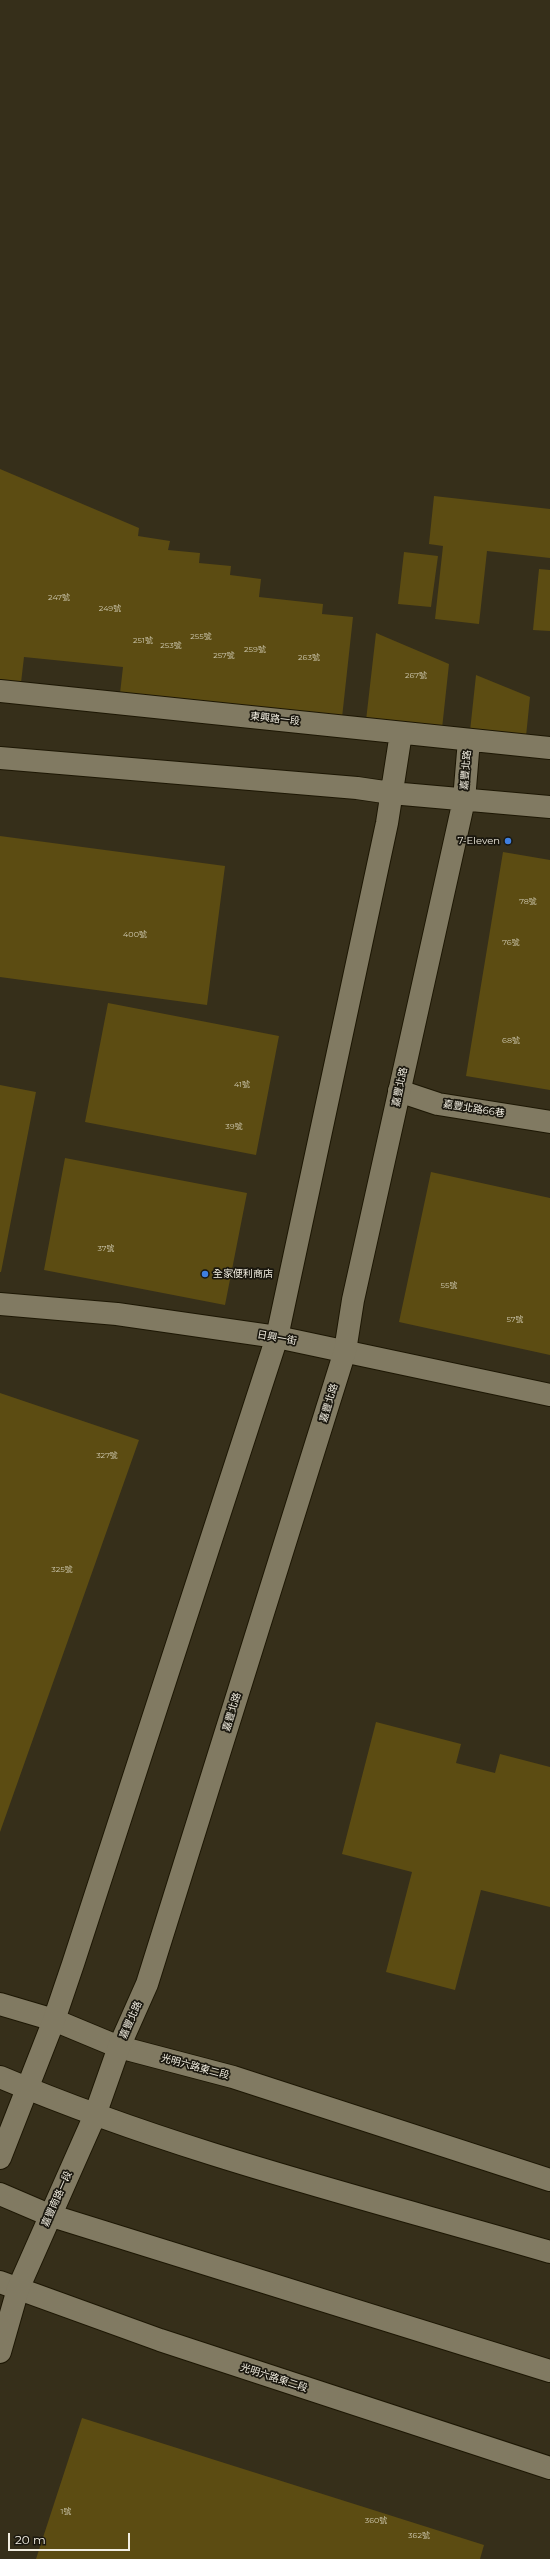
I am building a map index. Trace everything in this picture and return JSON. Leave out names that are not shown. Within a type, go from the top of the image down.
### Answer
[{"type":"street","name":"東興路一段","points":[[0,692],[550,748]]},
{"type":"street","points":[[0,2158],[54,2020],[277,1337],[391,793],[401,733]]},
{"type":"street","name":"嘉豐北路","points":[[119,2047],[147,1984],[345,1351],[353,1300],[464,800],[469,740]]},
{"type":"street","points":[[0,758],[357,788],[391,793],[550,807]]},
{"type":"street","name":"嘉豐北路66巷","points":[[399,1092],[438,1104],[550,1122]]},
{"type":"street","name":"日興一街","points":[[0,1304],[117,1314],[277,1337],[550,1395]]},
{"type":"street","name":"光明六路東二段","points":[[0,2004],[54,2020],[119,2047],[233,2077],[550,2180]]},
{"type":"street","name":"嘉豐南路一段","points":[[0,2352],[9,2286],[49,2215],[95,2116],[119,2047]]},
{"type":"street","points":[[0,2077],[95,2116],[204,2152],[550,2252]]},
{"type":"street","points":[[0,2194],[49,2215],[550,2371]]},
{"type":"street","name":"光明六路東二段","points":[[9,2286],[160,2340],[550,2468]]},
{"type":"building","points":[[0,469],[139,528],[138,536],[170,541],[168,550],[200,553],[199,563],[231,566],[230,575],[261,579],[259,597],[323,604],[322,614],[353,617],[340,736],[118,711],[123,667],[24,657],[19,700],[0,698]]},
{"type":"building","points":[[434,496],[550,509],[550,558],[487,551],[479,624],[435,619],[443,546],[429,544]]},
{"type":"building","points":[[404,552],[438,556],[431,607],[398,604]]},
{"type":"building","points":[[539,569],[550,570],[550,631],[533,630]]},
{"type":"building","points":[[376,633],[449,664],[440,747],[364,738]]},
{"type":"building","points":[[476,675],[530,697],[524,756],[468,750]]},
{"type":"building","points":[[0,836],[225,866],[207,1005],[0,977]]},
{"type":"building","points":[[503,852],[550,860],[550,1090],[466,1076]]},
{"type":"building","points":[[108,1003],[279,1036],[256,1155],[85,1122]]},
{"type":"building","points":[[0,1085],[36,1092],[1,1272],[0,1272]]},
{"type":"building","points":[[65,1158],[247,1193],[225,1305],[44,1270]]},
{"type":"building","points":[[431,1172],[550,1198],[550,1355],[399,1322]]},
{"type":"building","points":[[0,1393],[139,1440],[0,1832]]},
{"type":"building","points":[[376,1722],[461,1744],[456,1763],[495,1773],[500,1754],[550,1767],[550,1907],[481,1890],[455,1990],[386,1972],[412,1872],[342,1854]]},
{"type":"building","points":[[82,2418],[484,2545],[480,2559],[36,2559]]},
{"type":"place","name":"7-Eleven","points":[[508,841]]},
{"type":"place","name":"全家便利商店","points":[[205,1274]]}]
